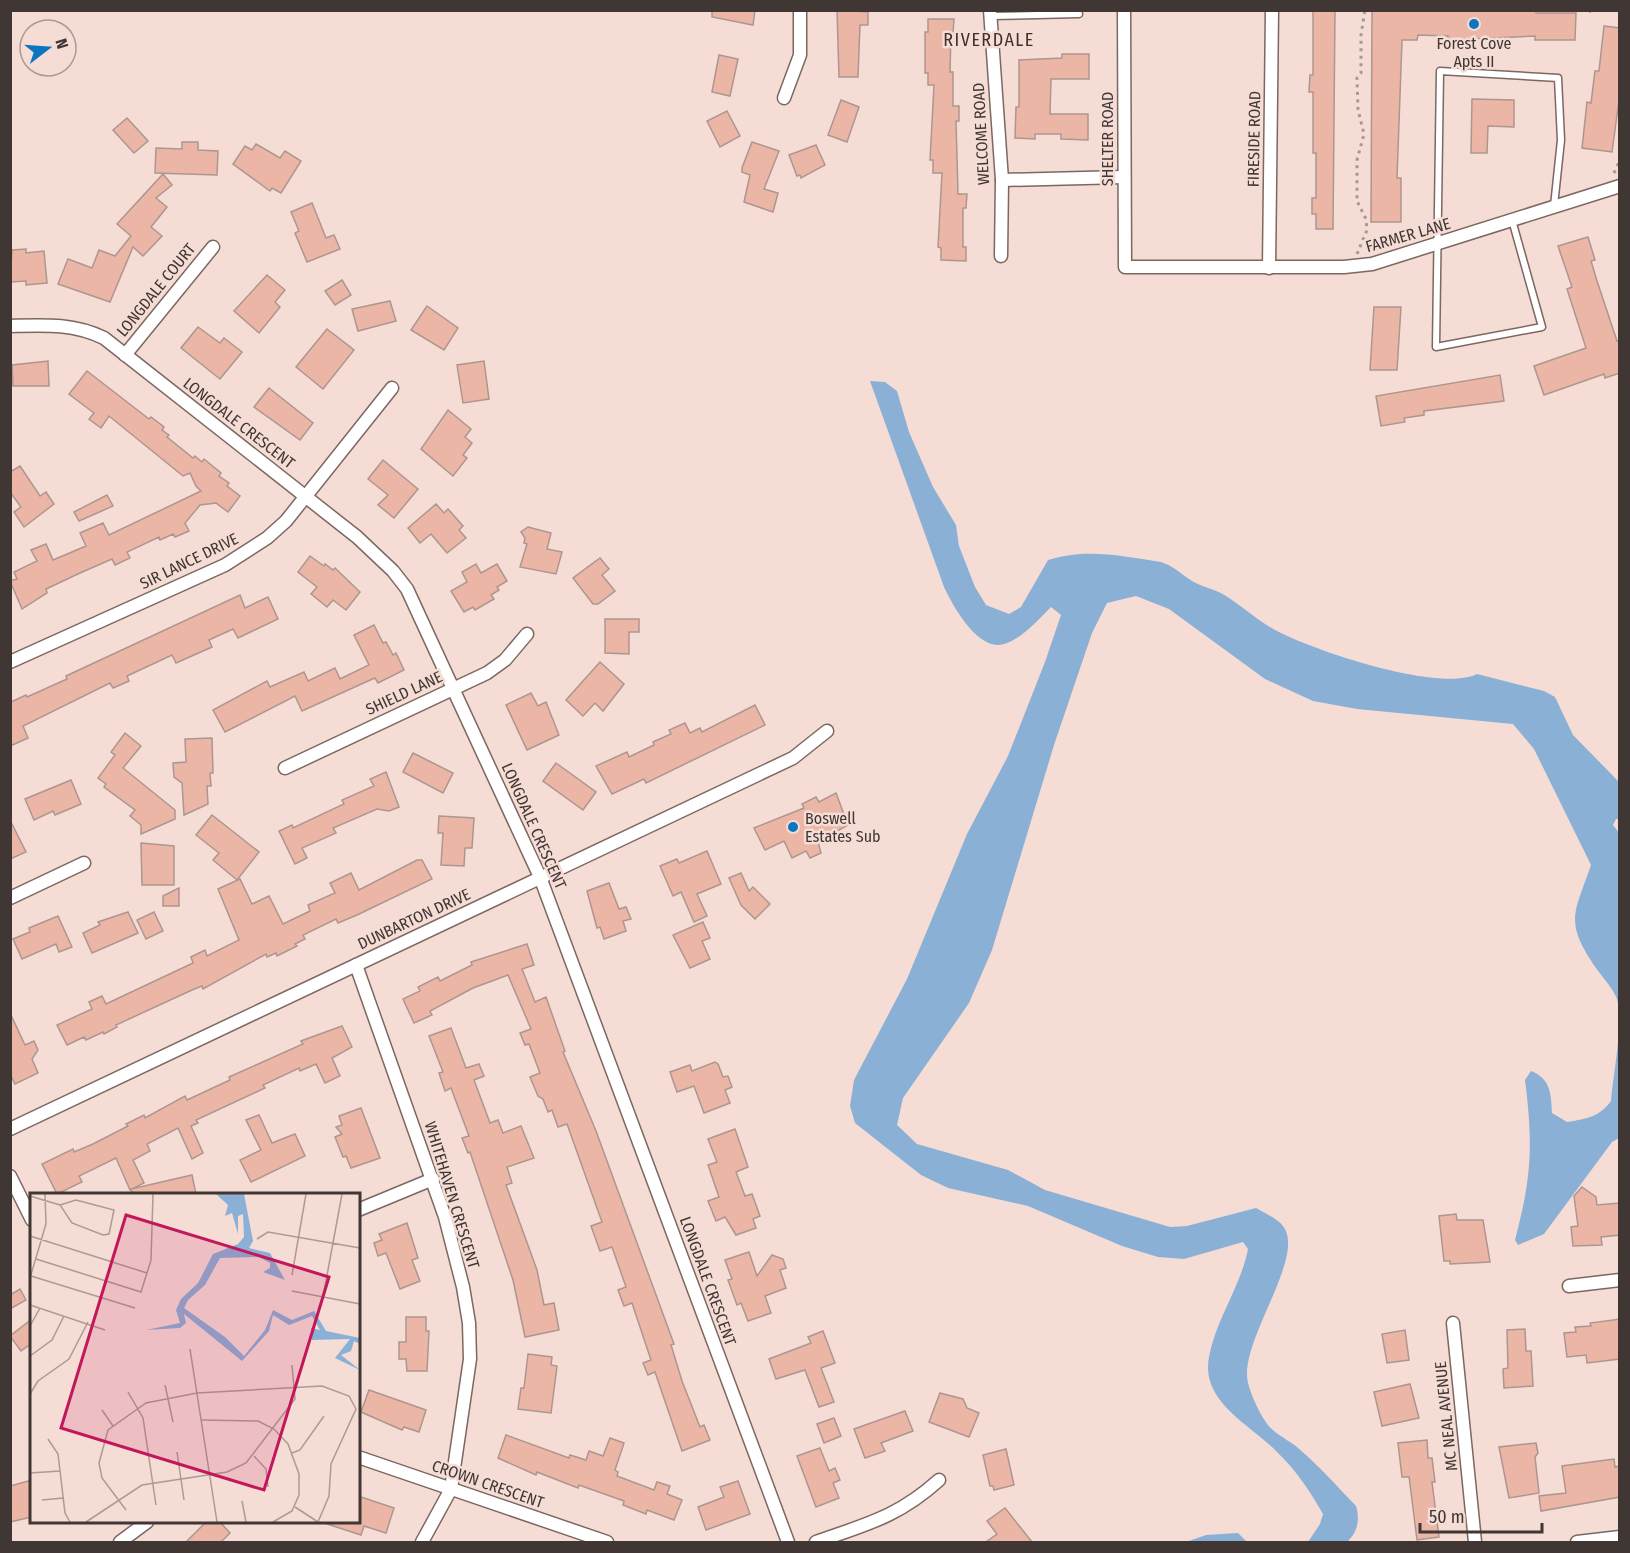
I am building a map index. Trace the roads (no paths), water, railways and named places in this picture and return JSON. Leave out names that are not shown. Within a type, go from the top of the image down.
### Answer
[{"type":"street","points":[[784,98],[800,55],[800,10]]},
{"type":"street","name":"SHELTER ROAD","points":[[1124,10],[1125,267]]},
{"type":"street","name":"FIRESIDE ROAD","points":[[1269,268],[1272,10]]},
{"type":"street","name":"WELCOME ROAD","points":[[990,13],[1002,180],[1001,256]]},
{"type":"street","points":[[1002,180],[1123,177]]},
{"type":"street","name":"FARMER LANE","points":[[1125,267],[1269,268],[1355,265],[1392,260],[1620,186]]},
{"type":"street","name":"LONGDALE COURT","points":[[125,355],[213,247]]},
{"type":"street","name":"LONGDALE CRESCENT","points":[[10,326],[52,325],[84,328],[104,338],[305,495],[357,537],[393,571],[420,614],[540,877],[788,1542]]},
{"type":"street","name":"SIR LANCE DRIVE","points":[[10,662],[225,565],[267,538],[286,521],[392,388]]},
{"type":"street","name":"SHIELD LANE","points":[[285,768],[487,673],[505,660],[527,634]]},
{"type":"street","name":"DUNBARTON DRIVE","points":[[10,1130],[793,758],[826,731]]},
{"type":"street","points":[[10,898],[84,863]]},
{"type":"street","name":"WHITEHAVEN CRESCENT","points":[[356,965],[433,1179],[456,1256],[469,1323],[468,1378],[451,1489],[422,1542]]},
{"type":"street","points":[[10,1176],[30,1216]]},
{"type":"street","points":[[360,1209],[433,1179]]},
{"type":"street","points":[[1569,1286],[1620,1280]]},
{"type":"street","name":"MC NEAL AVENUE","points":[[1453,1323],[1475,1542]]},
{"type":"street","name":"CROWN CRESCENT","points":[[360,1458],[607,1542]]},
{"type":"street","points":[[816,1542],[889,1516],[915,1502],[939,1480]]},
{"type":"street","points":[[120,1542],[144,1523]]},
{"type":"street","points":[[1577,1542],[1620,1537]]},
{"type":"lane","points":[[990,13],[1079,14]]},
{"type":"lane","points":[[1512,220],[1542,327],[1436,347],[1440,71],[1558,78],[1561,140],[1554,206]]},
{"type":"water","points":[[870,381],[885,382],[897,391],[909,432],[933,487],[956,525],[959,546],[975,587],[986,605],[1009,614],[1021,607],[1048,560],[1063,556],[1104,554],[1161,562],[1196,583],[1226,596],[1275,630],[1345,658],[1406,674],[1435,678],[1459,678],[1477,674],[1544,691],[1555,697],[1573,735],[1619,782],[1619,819],[1616,819],[1613,825],[1620,834],[1619,1138],[1612,1142],[1544,1234],[1518,1245],[1515,1240],[1528,1178],[1530,1142],[1525,1080],[1531,1071],[1543,1078],[1549,1088],[1552,1113],[1567,1122],[1586,1118],[1602,1111],[1611,1101],[1619,1009],[1615,995],[1586,952],[1576,928],[1577,907],[1591,865],[1534,749],[1513,724],[1357,709],[1313,701],[1265,679],[1169,609],[1136,596],[1107,603],[1092,633],[1054,745],[992,950],[969,1003],[903,1098],[897,1125],[917,1144],[1008,1170],[1045,1190],[1170,1227],[1187,1226],[1256,1208],[1283,1226],[1288,1240],[1286,1258],[1253,1346],[1248,1366],[1248,1383],[1256,1405],[1268,1425],[1305,1454],[1356,1506],[1357,1525],[1354,1534],[1347,1542],[1308,1542],[1320,1524],[1323,1514],[1313,1497],[1284,1459],[1230,1411],[1212,1387],[1208,1373],[1209,1357],[1217,1329],[1245,1263],[1248,1249],[1243,1242],[1184,1259],[1158,1257],[1122,1246],[1028,1206],[948,1188],[921,1175],[855,1123],[850,1106],[854,1080],[907,979],[967,834],[1008,756],[1061,615],[1051,607],[1024,633],[1004,644],[994,645],[985,641],[968,626],[944,587]]},
{"type":"water","points":[[1238,1533],[1247,1542],[1186,1542],[1206,1535]]},
{"type":"place","name":"Forest Cove Apts II","points":[[1474,24]]},
{"type":"place","name":"Boswell Estates Sub","points":[[793,827]]},
{"type":"district","name":"RIVERDALE","points":[[989,40]]}]
